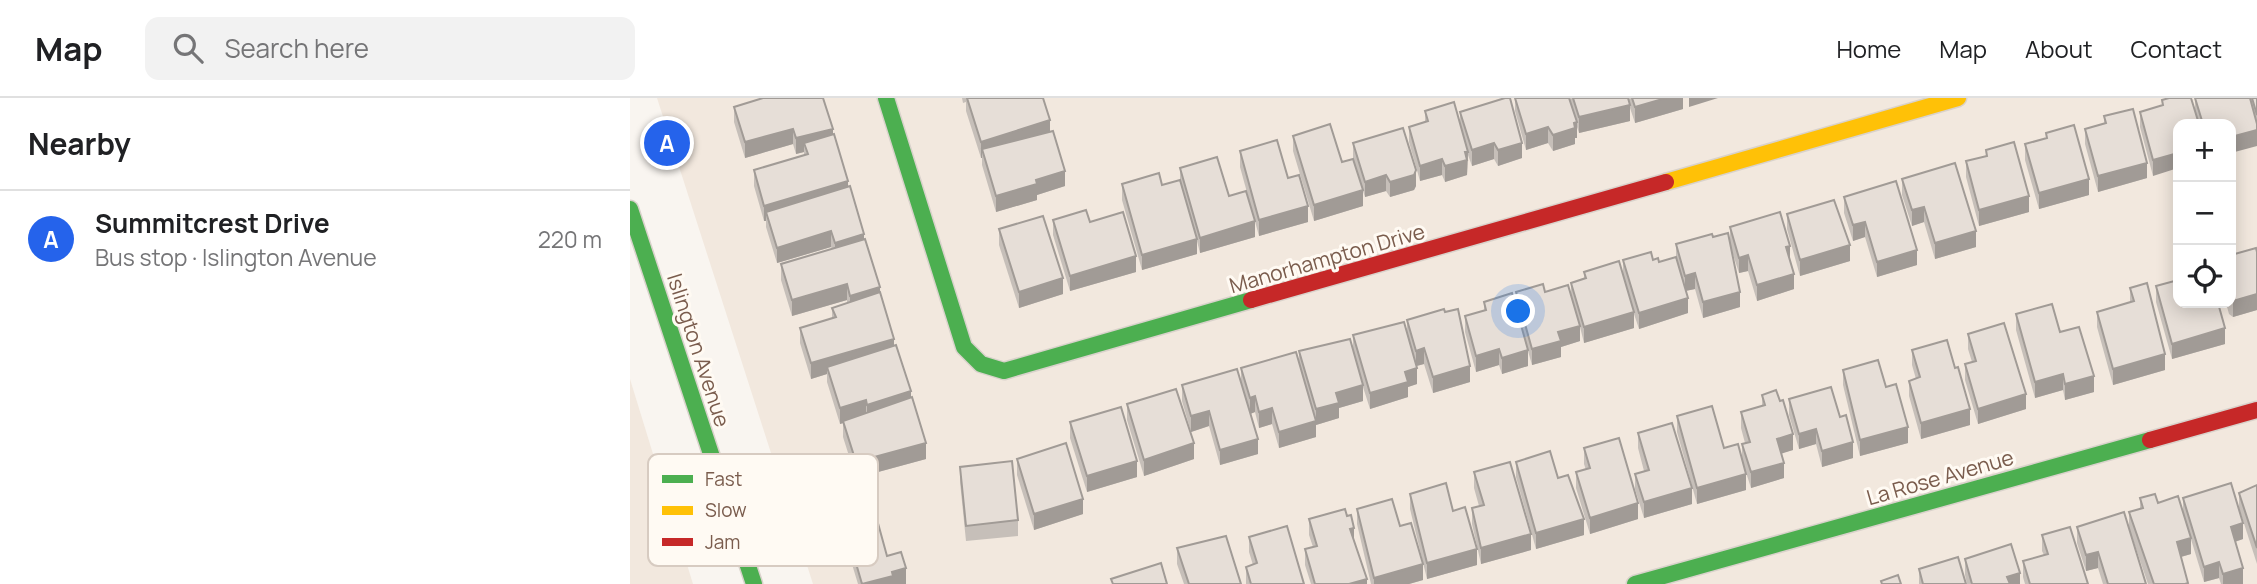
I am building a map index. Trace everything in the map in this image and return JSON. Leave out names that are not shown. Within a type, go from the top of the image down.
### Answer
[{"type":"street","name":"Manorhampton Drive","points":[[886,98],[964,347],[980,365],[1004,371],[1958,98]]},
{"type":"street","name":"Islington Avenue","points":[[630,209],[711,454]]},
{"type":"street","name":"La Rose Avenue","points":[[1634,584],[2257,410]]},
{"type":"street","name":"Islington Avenue","points":[[748,566],[754,584]]},
{"type":"shaded area","points":[[657,98],[2257,98],[2257,584],[813,584],[807,566],[878,566],[878,454],[771,454]]},
{"type":"shaded area","points":[[630,379],[653,454],[648,454],[648,566],[687,566],[693,584],[630,584]]},
{"type":"building","points":[[763,98],[823,98],[833,129],[796,138],[793,129],[745,142],[734,107]]},
{"type":"building","points":[[967,98],[1043,98],[1050,120],[981,142]]},
{"type":"building","points":[[1510,98],[1522,143],[1498,150],[1494,143],[1472,150],[1460,112]]},
{"type":"building","points":[[1515,98],[1569,98],[1577,122],[1574,123],[1575,128],[1553,135],[1548,127],[1526,134]]},
{"type":"building","points":[[1573,98],[1628,98],[1630,105],[1579,117]]},
{"type":"building","points":[[1632,98],[1666,98],[1635,107]]},
{"type":"building","points":[[2191,98],[2197,119],[2173,119],[2173,154],[2153,160],[2140,112],[2163,105],[2162,100]]},
{"type":"building","points":[[2195,98],[2250,98],[2257,130],[2236,136],[2236,119],[2201,119]]},
{"type":"building","points":[[2252,98],[2257,98],[2257,115]]},
{"type":"building","points":[[1454,102],[1468,152],[1465,152],[1467,160],[1445,166],[1442,159],[1420,166],[1409,127],[1428,121],[1425,111]]},
{"type":"building","points":[[2133,109],[2147,163],[2098,176],[2085,129],[2106,123],[2104,116]]},
{"type":"building","points":[[1330,124],[1342,162],[1353,159],[1363,190],[1314,205],[1293,136]]},
{"type":"building","points":[[2074,125],[2089,179],[2039,193],[2025,144],[2047,138],[2046,133]]},
{"type":"building","points":[[1403,128],[1416,170],[1414,175],[1390,182],[1386,175],[1365,182],[1353,143]]},
{"type":"building","points":[[1053,131],[1065,171],[1036,180],[1037,184],[996,196],[982,149]]},
{"type":"building","points":[[834,134],[848,181],[764,206],[754,170],[808,154],[804,143]]},
{"type":"building","points":[[1277,140],[1288,178],[1299,175],[1308,206],[1259,220],[1240,151]]},
{"type":"building","points":[[2014,142],[2029,196],[1979,210],[1966,161],[1987,156],[1986,150]]},
{"type":"building","points":[[1217,157],[1229,196],[1246,191],[1255,221],[1200,238],[1180,168]]},
{"type":"building","points":[[1955,163],[1976,231],[1935,243],[1924,207],[1912,210],[1902,179]]},
{"type":"building","points":[[1159,173],[1162,185],[1180,180],[1197,239],[1142,255],[1122,184]]},
{"type":"building","points":[[1896,181],[1917,250],[1877,262],[1865,222],[1853,225],[1844,197]]},
{"type":"building","points":[[850,186],[864,234],[835,243],[831,231],[777,248],[766,212]]},
{"type":"building","points":[[1834,200],[1850,245],[1800,260],[1787,214]]},
{"type":"building","points":[[1086,210],[1090,222],[1123,212],[1136,256],[1070,276],[1053,220]]},
{"type":"building","points":[[1780,212],[1790,246],[1786,247],[1794,274],[1757,285],[1748,255],[1739,258],[1730,227]]},
{"type":"building","points":[[1043,216],[1063,278],[1019,292],[999,229]]},
{"type":"building","points":[[1728,233],[1740,292],[1703,302],[1695,273],[1685,276],[1676,244],[1712,234],[1713,237]]},
{"type":"building","points":[[865,239],[880,287],[850,296],[847,284],[792,300],[781,264]]},
{"type":"building","points":[[2256,248],[2257,252],[2257,294],[2236,300],[2236,254]]},
{"type":"building","points":[[1651,252],[1653,260],[1658,258],[1659,262],[1676,257],[1688,298],[1639,313],[1623,260]]},
{"type":"building","points":[[1619,261],[1634,312],[1584,327],[1571,283],[1586,278],[1584,272]]},
{"type":"building","points":[[2173,281],[2173,308],[2219,308],[2225,328],[2172,344],[2156,286]]},
{"type":"building","points":[[2147,283],[2165,354],[2113,369],[2097,312],[2134,301],[2130,288]]},
{"type":"building","points":[[1543,284],[1545,292],[1568,285],[1580,326],[1558,332],[1561,341],[1532,349],[1516,292]]},
{"type":"building","points":[[880,292],[894,339],[811,363],[800,328],[836,317],[832,308]]},
{"type":"building","points":[[1512,293],[1528,350],[1502,358],[1499,349],[1476,356],[1465,316],[1486,310],[1484,302]]},
{"type":"building","points":[[2052,304],[2060,332],[2079,327],[2094,376],[2065,384],[2063,374],[2035,382],[2016,314]]},
{"type":"building","points":[[1444,309],[1445,312],[1458,309],[1470,366],[1433,377],[1424,348],[1416,351],[1407,320]]},
{"type":"building","points":[[1404,322],[1417,368],[1405,372],[1408,382],[1370,393],[1353,335]]},
{"type":"building","points":[[2004,323],[2026,394],[1978,409],[1965,364],[1976,361],[1968,334]]},
{"type":"building","points":[[1350,339],[1363,385],[1336,393],[1339,403],[1316,409],[1299,351]]},
{"type":"building","points":[[1947,340],[1970,409],[1921,423],[1909,381],[1920,377],[1912,350]]},
{"type":"building","points":[[896,345],[911,391],[867,405],[866,400],[840,408],[827,367]]},
{"type":"building","points":[[1296,352],[1316,421],[1279,432],[1272,408],[1259,412],[1255,396],[1250,398],[1241,368]]},
{"type":"building","points":[[1878,360],[1886,387],[1896,384],[1908,427],[1860,440],[1843,370]]},
{"type":"building","points":[[1237,369],[1258,439],[1220,450],[1209,411],[1191,416],[1182,385]]},
{"type":"building","points":[[1831,387],[1840,417],[1846,415],[1853,442],[1822,451],[1816,429],[1799,434],[1789,399]]},
{"type":"building","points":[[1176,389],[1194,443],[1144,460],[1127,404]]},
{"type":"building","points":[[1776,390],[1780,401],[1783,400],[1793,434],[1777,439],[1784,463],[1751,472],[1742,444],[1750,442],[1741,412],[1765,405],[1762,395]]},
{"type":"building","points":[[912,397],[926,443],[878,456],[853,454],[843,421]]},
{"type":"building","points":[[1712,406],[1724,448],[1738,444],[1746,474],[1697,488],[1677,416]]},
{"type":"building","points":[[1121,407],[1137,461],[1087,476],[1070,422]]},
{"type":"building","points":[[1672,423],[1692,488],[1644,502],[1635,474],[1649,470],[1638,433]]},
{"type":"building","points":[[1619,438],[1638,503],[1590,518],[1576,472],[1590,468],[1584,448]]},
{"type":"building","points":[[1066,443],[1083,499],[1034,514],[1017,459]]},
{"type":"building","points":[[1550,451],[1558,478],[1568,475],[1584,519],[1536,533],[1516,462]]},
{"type":"building","points":[[1012,461],[1018,520],[966,526],[960,467]]},
{"type":"building","points":[[1510,462],[1531,534],[1481,548],[1472,508],[1484,505],[1474,472]]},
{"type":"building","points":[[1446,483],[1453,511],[1465,507],[1477,549],[1427,563],[1410,494]]},
{"type":"building","points":[[2231,483],[2243,523],[2231,527],[2243,568],[2223,574],[2219,562],[2204,567],[2183,498]]},
{"type":"building","points":[[2257,485],[2257,548],[2239,493]]},
{"type":"building","points":[[2155,494],[2158,503],[2178,496],[2191,538],[2177,542],[2188,583],[2154,584],[2129,512],[2143,508],[2140,498]]},
{"type":"building","points":[[1392,499],[1400,526],[1411,523],[1423,564],[1374,578],[1357,509]]},
{"type":"building","points":[[1345,509],[1347,516],[1351,515],[1354,528],[1350,529],[1367,579],[1349,584],[1315,584],[1305,549],[1317,546],[1309,519]]},
{"type":"building","points":[[2124,512],[2146,584],[2108,584],[2098,552],[2086,555],[2077,527]]},
{"type":"building","points":[[878,523],[887,556],[901,552],[906,568],[892,572],[893,576],[862,584],[857,566],[878,566]]},
{"type":"building","points":[[1287,526],[1304,584],[1251,584],[1246,567],[1257,563],[1249,537]]},
{"type":"building","points":[[2070,527],[2088,584],[2030,584],[2023,561],[2048,554],[2042,535]]},
{"type":"building","points":[[1226,536],[1241,584],[1189,584],[1177,548]]},
{"type":"building","points":[[2011,544],[2020,573],[2007,577],[2010,584],[1972,584],[1965,559]]},
{"type":"building","points":[[1958,557],[1966,584],[1923,584],[1919,569]]},
{"type":"building","points":[[1161,563],[1167,584],[1113,584],[1111,579]]},
{"type":"building","points":[[1898,575],[1901,584],[1882,584],[1881,581]]},
{"type":"traffic: fast","points":[[886,98],[964,347],[981,364],[1004,371],[1251,300]]},
{"type":"traffic: fast","points":[[630,209],[711,454]]},
{"type":"traffic: fast","points":[[1635,584],[2150,440]]},
{"type":"traffic: fast","points":[[748,566],[754,584]]},
{"type":"traffic: slow","points":[[1666,182],[1958,98]]},
{"type":"traffic: jam","points":[[1251,300],[1666,182]]},
{"type":"traffic: jam","points":[[2150,440],[2257,410]]},
{"type":"place","name":"Summitcrest Drive","points":[[667,143]]}]
